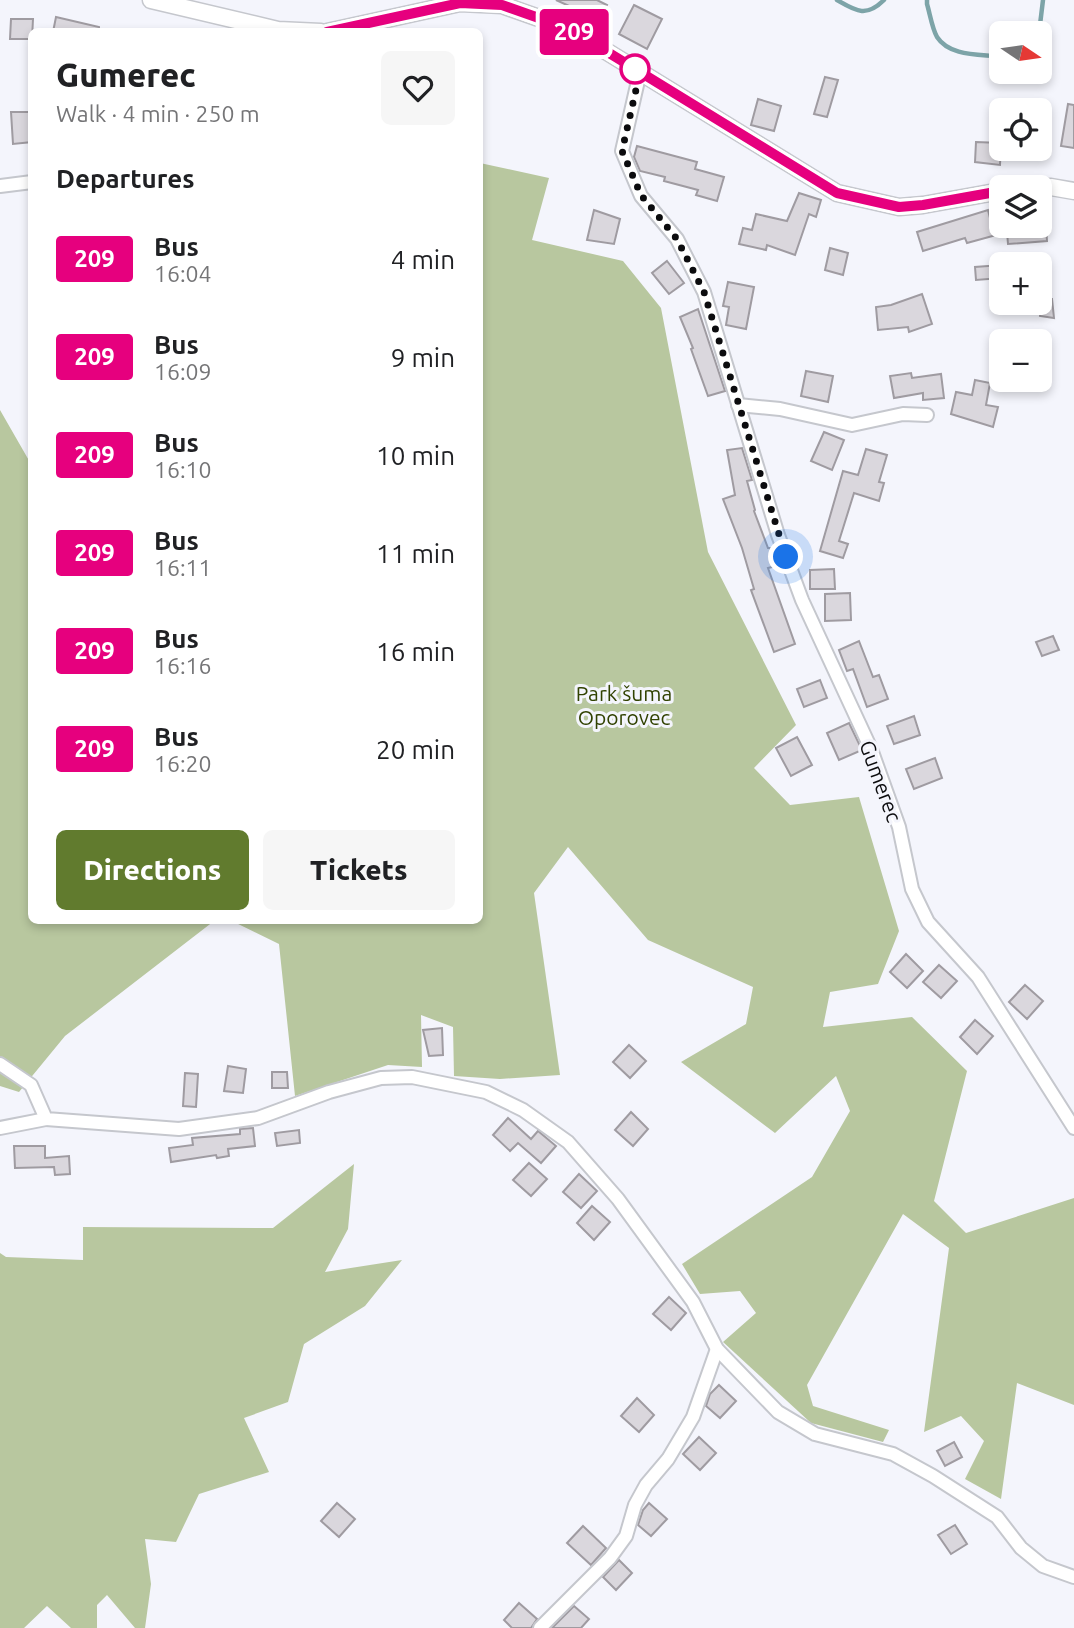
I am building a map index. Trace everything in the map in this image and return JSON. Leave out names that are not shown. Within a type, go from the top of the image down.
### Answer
[{"type":"street","points":[[151,0],[270,28]]},
{"type":"street","points":[[345,28],[460,3],[502,5],[570,29],[837,193],[899,207],[989,193]]},
{"type":"street","name":"Gumerec","points":[[640,72],[622,151],[641,195],[677,239],[704,292],[778,536],[802,600],[872,749],[899,827],[912,889],[928,922],[978,977],[1074,1128]]},
{"type":"street","points":[[0,186],[28,182]]},
{"type":"street","points":[[1052,187],[1074,191]]},
{"type":"street","points":[[738,405],[780,409],[852,425],[902,414],[927,415]]},
{"type":"street","points":[[0,1064],[30,1085],[46,1119]]},
{"type":"street","points":[[0,1128],[46,1119],[179,1129],[258,1118],[329,1092],[380,1078],[412,1077],[486,1092],[523,1110],[568,1142],[618,1199],[686,1292],[717,1349],[779,1412],[815,1434],[903,1459],[997,1517],[1021,1548],[1043,1566],[1074,1577]]},
{"type":"street","points":[[540,1628],[610,1558],[626,1536],[635,1505],[646,1485],[668,1459],[693,1417],[717,1349]]},
{"type":"green space","name":"Park šuma Oporovec","points":[[483,164],[549,178],[532,240],[623,261],[661,308],[708,552],[796,725],[754,768],[790,805],[859,797],[899,931],[878,984],[830,992],[823,1027],[912,1017],[967,1071],[934,1201],[966,1233],[1074,1198],[1074,1405],[1017,1383],[1001,1499],[965,1479],[984,1441],[961,1416],[924,1432],[949,1248],[903,1214],[807,1385],[813,1406],[889,1430],[883,1442],[811,1423],[723,1342],[756,1313],[740,1291],[700,1294],[682,1264],[812,1177],[850,1111],[836,1076],[775,1133],[681,1062],[746,1024],[753,987],[648,940],[568,847],[534,893],[560,1075],[500,1079],[454,1076],[453,1027],[421,1015],[422,1067],[388,1065],[295,1096],[279,944],[238,924],[483,924]]},
{"type":"green space","points":[[0,410],[28,459],[28,924],[210,924],[65,1036],[19,1092],[0,1086]]},
{"type":"green space","points":[[354,1164],[348,1229],[325,1272],[402,1260],[365,1306],[304,1344],[288,1402],[244,1418],[269,1472],[199,1494],[176,1542],[145,1539],[151,1584],[145,1628],[135,1628],[107,1595],[97,1605],[97,1628],[71,1628],[47,1606],[24,1628],[0,1628],[0,1253],[6,1257],[83,1260],[83,1227],[273,1228]]},
{"type":"building","points":[[556,0],[597,0],[607,5],[600,20]]},
{"type":"building","points":[[634,5],[662,19],[647,49],[619,34]]},
{"type":"building","points":[[56,17],[99,27],[99,28],[54,28]]},
{"type":"building","points":[[11,19],[33,19],[33,28],[28,28],[28,39],[10,39]]},
{"type":"building","points":[[825,77],[838,80],[827,117],[814,114]]},
{"type":"building","points":[[758,99],[781,106],[774,131],[751,125]]},
{"type":"building","points":[[1068,104],[1074,105],[1074,148],[1061,146]]},
{"type":"building","points":[[11,112],[28,112],[28,142],[13,144]]},
{"type":"building","points":[[976,142],[989,143],[989,161],[1000,161],[1000,165],[975,162]]},
{"type":"building","points":[[637,146],[697,162],[695,169],[724,177],[717,201],[696,195],[698,190],[664,181],[665,177],[640,171],[634,157]]},
{"type":"building","points":[[799,193],[821,200],[816,217],[809,214],[795,255],[767,245],[766,250],[739,244],[743,228],[752,230],[756,214],[787,221]]},
{"type":"building","points":[[594,210],[620,219],[614,244],[587,240]]},
{"type":"building","points":[[988,210],[989,237],[967,243],[965,238],[923,251],[917,232]]},
{"type":"building","points":[[1008,238],[1047,238],[1047,241],[1008,244]]},
{"type":"building","points":[[830,248],[848,253],[843,275],[825,270]]},
{"type":"building","points":[[667,261],[684,283],[669,294],[652,273]]},
{"type":"building","points":[[989,266],[989,279],[976,280],[975,267]]},
{"type":"building","points":[[728,282],[754,287],[746,329],[726,325],[729,307],[723,306]]},
{"type":"building","points":[[922,294],[932,324],[909,332],[908,327],[878,330],[876,307],[891,305]]},
{"type":"building","points":[[1052,299],[1054,318],[1040,316],[1052,315]]},
{"type":"building","points":[[698,309],[725,391],[708,396],[680,317]]},
{"type":"building","points":[[806,371],[833,376],[828,402],[801,396]]},
{"type":"building","points":[[911,373],[912,378],[941,374],[944,398],[923,400],[923,393],[894,398],[890,376]]},
{"type":"building","points":[[975,380],[989,383],[986,405],[998,407],[993,427],[951,414],[956,392],[972,395]]},
{"type":"building","points":[[824,432],[844,440],[832,470],[811,461]]},
{"type":"building","points":[[742,448],[752,480],[747,481],[754,511],[776,566],[768,568],[795,644],[774,652],[751,590],[754,589],[742,548],[723,499],[735,495],[727,450]]},
{"type":"building","points":[[866,449],[887,455],[879,482],[884,483],[879,501],[854,493],[839,541],[848,544],[843,558],[820,551],[843,471],[858,475]]},
{"type":"building","points":[[834,569],[835,589],[810,589],[810,570]]},
{"type":"building","points":[[850,593],[851,620],[825,621],[825,594]]},
{"type":"building","points":[[1053,636],[1059,650],[1042,656],[1036,642]]},
{"type":"building","points":[[859,641],[873,677],[879,675],[888,699],[867,707],[853,669],[847,671],[839,650]]},
{"type":"building","points":[[820,680],[827,698],[804,707],[797,689]]},
{"type":"building","points":[[914,716],[920,735],[894,744],[887,726]]},
{"type":"building","points":[[849,723],[862,750],[839,760],[827,733]]},
{"type":"building","points":[[797,737],[812,765],[791,776],[776,748]]},
{"type":"building","points":[[935,758],[942,778],[914,789],[906,769]]},
{"type":"building","points":[[906,954],[923,971],[907,988],[890,972]]},
{"type":"building","points":[[939,965],[957,981],[941,998],[923,982]]},
{"type":"building","points":[[1025,985],[1043,1001],[1027,1019],[1009,1002]]},
{"type":"building","points":[[975,1020],[993,1036],[977,1054],[960,1037]]},
{"type":"building","points":[[442,1028],[443,1055],[429,1056],[423,1030]]},
{"type":"building","points":[[629,1045],[646,1061],[630,1078],[613,1062]]},
{"type":"building","points":[[228,1066],[246,1069],[243,1093],[224,1091]]},
{"type":"building","points":[[272,1072],[287,1072],[288,1088],[272,1088]]},
{"type":"building","points":[[185,1073],[198,1074],[196,1107],[183,1106]]},
{"type":"building","points":[[631,1112],[648,1129],[633,1146],[615,1130]]},
{"type":"building","points":[[508,1118],[531,1139],[538,1131],[556,1146],[541,1163],[518,1143],[510,1151],[493,1135]]},
{"type":"building","points":[[253,1128],[255,1146],[228,1149],[229,1156],[217,1158],[216,1155],[171,1162],[169,1148],[193,1145],[192,1138],[240,1134],[240,1129]]},
{"type":"building","points":[[299,1130],[300,1143],[277,1146],[275,1133]]},
{"type":"building","points":[[14,1146],[45,1146],[45,1158],[69,1156],[70,1174],[55,1175],[54,1167],[15,1168]]},
{"type":"building","points":[[529,1163],[547,1179],[531,1196],[513,1180]]},
{"type":"building","points":[[579,1174],[597,1191],[581,1208],[563,1192]]},
{"type":"building","points":[[592,1206],[610,1222],[594,1240],[577,1223]]},
{"type":"building","points":[[669,1297],[686,1313],[671,1330],[653,1314]]},
{"type":"building","points":[[719,1385],[736,1401],[720,1418],[706,1406],[710,1394]]},
{"type":"building","points":[[637,1398],[654,1415],[639,1432],[621,1416]]},
{"type":"building","points":[[699,1437],[716,1453],[700,1470],[683,1454]]},
{"type":"building","points":[[954,1442],[962,1457],[945,1466],[937,1451]]},
{"type":"building","points":[[337,1503],[355,1519],[339,1537],[321,1521]]},
{"type":"building","points":[[649,1503],[667,1519],[651,1536],[638,1525],[643,1510]]},
{"type":"building","points":[[955,1525],[967,1544],[951,1554],[938,1535]]},
{"type":"building","points":[[583,1526],[606,1548],[591,1565],[567,1543]]},
{"type":"building","points":[[619,1560],[632,1573],[616,1590],[603,1577]]},
{"type":"building","points":[[519,1603],[537,1619],[531,1628],[512,1628],[504,1620]]},
{"type":"building","points":[[574,1606],[589,1619],[581,1628],[552,1628]]},
{"type":"waterway","points":[[837,0],[861,11],[872,9],[884,0]]},
{"type":"waterway","points":[[927,0],[934,29],[943,43],[958,51],[989,56]]},
{"type":"waterway","points":[[1040,21],[1043,0]]},
{"type":"bus line","name":"209","points":[[346,28],[460,3],[502,5],[570,29],[837,193],[899,207],[989,193]]},
{"type":"route","points":[[635,69],[640,72],[622,151],[641,195],[677,239],[704,292],[786,557]]}]
